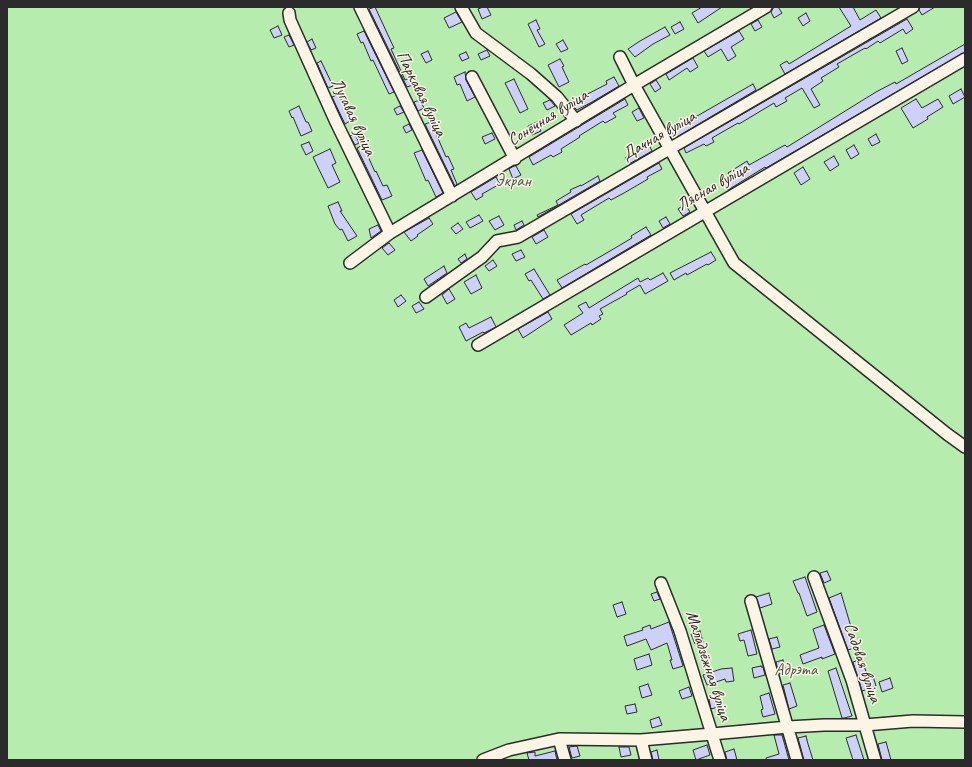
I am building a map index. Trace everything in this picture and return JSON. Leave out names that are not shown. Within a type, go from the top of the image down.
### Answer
[{"type":"street","name":"Паркавая вуліца","points":[[360,7],[452,196]]},
{"type":"street","points":[[461,7],[476,33],[531,74],[557,97],[576,121]]},
{"type":"street","name":"Сонечная вуліца","points":[[350,263],[390,233],[766,7]]},
{"type":"street","name":"Дачная вуліца","points":[[426,297],[482,257],[497,241],[518,237],[914,7]]},
{"type":"street","name":"Лугавая вуліца","points":[[289,13],[290,20],[335,120],[390,233]]},
{"type":"street","points":[[620,57],[634,85],[734,263],[965,447]]},
{"type":"street","name":"Лясная вуліца","points":[[478,344],[965,59]]},
{"type":"street","points":[[472,77],[515,159]]},
{"type":"street","name":"Садовая вуліца","points":[[814,577],[852,680],[875,760]]},
{"type":"street","name":"Маладзёжная вуліца","points":[[661,582],[680,631],[720,760]]},
{"type":"street","points":[[751,601],[797,760]]},
{"type":"street","points":[[484,760],[509,750],[559,739],[640,740],[824,725],[865,726],[913,721],[965,722]]},
{"type":"street","points":[[559,739],[565,760]]},
{"type":"street","points":[[640,740],[646,760]]},
{"type":"green space","points":[[7,7],[965,7],[965,760],[7,760]]},
{"type":"building","points":[[375,7],[394,48],[391,49],[405,80],[409,78],[413,85],[407,87],[369,9]]},
{"type":"building","points":[[487,7],[491,15],[482,19],[478,9]]},
{"type":"building","points":[[702,7],[722,7],[698,23],[692,13]]},
{"type":"building","points":[[774,7],[778,7],[782,13],[774,18],[771,12]]},
{"type":"building","points":[[839,7],[853,7],[860,20],[876,10],[881,18],[785,74],[780,65],[787,61],[789,64],[851,26]]},
{"type":"building","points":[[920,7],[935,7],[922,15],[919,10]]},
{"type":"building","points":[[456,12],[462,22],[449,28],[444,18]]},
{"type":"building","points":[[806,13],[810,21],[803,26],[798,18]]},
{"type":"building","points":[[907,19],[913,29],[906,34],[903,29],[880,43],[878,41],[837,64],[839,67],[821,78],[823,81],[811,89],[820,105],[814,108],[802,88],[785,98],[787,101],[776,107],[774,103],[712,138],[714,142],[706,146],[704,144],[686,153],[684,148]]},
{"type":"building","points":[[536,20],[540,29],[537,30],[545,44],[539,47],[528,24]]},
{"type":"building","points":[[758,20],[762,27],[755,31],[751,24]]},
{"type":"building","points":[[680,22],[684,29],[675,34],[671,27]]},
{"type":"building","points":[[278,26],[282,35],[274,38],[270,30]]},
{"type":"building","points":[[665,27],[670,35],[653,44],[635,57],[628,49],[640,41]]},
{"type":"building","points":[[364,31],[394,92],[389,94],[373,60],[371,61],[363,42],[361,43],[357,34]]},
{"type":"building","points":[[739,31],[744,39],[731,47],[736,56],[728,61],[721,49],[708,57],[704,51]]},
{"type":"building","points":[[289,35],[294,45],[289,47],[284,37]]},
{"type":"building","points":[[312,39],[316,48],[311,50],[307,42]]},
{"type":"building","points":[[563,40],[568,49],[561,52],[556,44]]},
{"type":"building","points":[[965,44],[965,52],[766,168],[765,167],[728,190],[723,183],[731,178],[728,173],[747,161],[749,165],[785,145],[787,147],[876,92],[895,82],[896,84]]},
{"type":"building","points":[[902,48],[908,61],[902,64],[896,51]]},
{"type":"building","points":[[487,50],[490,56],[481,60],[478,54]]},
{"type":"building","points":[[428,51],[432,60],[426,63],[421,54]]},
{"type":"building","points":[[466,52],[469,58],[462,61],[459,55]]},
{"type":"building","points":[[693,58],[698,67],[690,72],[687,68],[669,80],[666,74]]},
{"type":"building","points":[[560,59],[569,82],[559,87],[548,65]]},
{"type":"building","points":[[321,61],[333,86],[328,88],[317,63]]},
{"type":"building","points":[[465,72],[466,80],[475,97],[467,101],[460,84],[457,85],[454,77]]},
{"type":"building","points":[[614,77],[619,86],[592,102],[577,110],[570,103],[607,84],[606,81]]},
{"type":"building","points":[[514,79],[528,109],[520,113],[505,83]]},
{"type":"building","points":[[656,80],[661,88],[655,92],[650,84]]},
{"type":"building","points":[[753,84],[756,90],[675,138],[671,131]]},
{"type":"building","points":[[961,89],[965,97],[953,104],[949,96]]},
{"type":"building","points":[[339,94],[350,121],[345,124],[332,97]]},
{"type":"building","points":[[625,99],[628,105],[613,113],[616,117],[605,123],[603,121],[579,136],[580,137],[561,149],[562,152],[553,157],[551,155],[533,165],[529,157]]},
{"type":"building","points":[[916,99],[922,108],[938,99],[943,107],[927,117],[928,119],[913,128],[901,108]]},
{"type":"building","points":[[420,100],[424,108],[418,111],[414,102]]},
{"type":"building","points":[[550,100],[555,106],[547,110],[543,103]]},
{"type":"building","points":[[299,106],[312,131],[301,136],[289,111]]},
{"type":"building","points":[[400,106],[404,112],[397,115],[394,109]]},
{"type":"building","points":[[639,108],[644,118],[637,121],[632,112]]},
{"type":"building","points":[[431,122],[446,157],[448,156],[454,169],[451,170],[457,184],[455,186],[425,124]]},
{"type":"building","points":[[537,122],[541,131],[532,135],[528,126]]},
{"type":"building","points":[[409,124],[412,130],[406,133],[403,127]]},
{"type":"building","points":[[492,133],[495,139],[485,144],[482,137]]},
{"type":"building","points":[[355,134],[359,143],[355,145],[350,136]]},
{"type":"building","points":[[876,134],[880,142],[872,146],[868,139]]},
{"type":"building","points":[[309,142],[313,151],[306,155],[301,145]]},
{"type":"building","points":[[648,143],[652,151],[629,164],[625,158]]},
{"type":"building","points":[[363,145],[375,172],[376,171],[383,186],[387,185],[392,196],[382,200],[357,148]]},
{"type":"building","points":[[854,145],[859,154],[851,159],[846,150]]},
{"type":"building","points":[[330,149],[336,163],[332,165],[340,182],[328,188],[313,157]]},
{"type":"building","points":[[422,150],[443,193],[436,197],[428,180],[426,181],[414,153]]},
{"type":"building","points":[[834,156],[839,165],[830,171],[824,162]]},
{"type":"building","points":[[659,163],[662,169],[647,177],[648,179],[624,193],[611,200],[609,198],[581,215],[584,220],[577,224],[571,214]]},
{"type":"building","points":[[516,166],[521,175],[513,179],[509,169]]},
{"type":"building","points":[[803,167],[810,179],[801,185],[794,173]]},
{"type":"building","points":[[598,176],[600,181],[538,217],[537,215],[558,205],[556,201],[571,192],[570,190],[581,186]]},
{"type":"building","points":[[496,177],[500,184],[482,194],[483,196],[476,200],[471,192]]},
{"type":"building","points":[[338,202],[342,211],[340,211],[357,236],[348,241],[342,229],[340,230],[335,224],[328,206]]},
{"type":"building","points":[[685,204],[690,212],[683,216],[678,209]]},
{"type":"building","points":[[479,215],[483,221],[470,228],[466,222]]},
{"type":"building","points":[[499,216],[504,225],[495,230],[489,221]]},
{"type":"building","points":[[666,217],[670,224],[663,228],[659,221]]},
{"type":"building","points":[[429,218],[433,224],[411,241],[404,232]]},
{"type":"building","points":[[522,221],[524,225],[516,230],[514,225]]},
{"type":"building","points":[[458,223],[463,229],[456,234],[451,228]]},
{"type":"building","points":[[378,225],[381,231],[371,238],[369,229]]},
{"type":"building","points":[[646,227],[651,235],[562,288],[557,280],[632,238],[631,236]]},
{"type":"building","points":[[544,230],[548,237],[536,244],[532,237]]},
{"type":"building","points":[[389,243],[395,250],[388,255],[382,248]]},
{"type":"building","points":[[521,250],[525,257],[516,261],[512,254]]},
{"type":"building","points":[[711,252],[716,260],[674,280],[670,273]]},
{"type":"building","points":[[465,254],[467,259],[461,263],[458,259]]},
{"type":"building","points":[[493,260],[497,266],[489,271],[485,266]]},
{"type":"building","points":[[444,266],[447,273],[428,286],[424,279]]},
{"type":"building","points":[[534,269],[550,295],[543,299],[531,280],[529,281],[525,274]]},
{"type":"building","points":[[663,273],[668,281],[645,294],[640,285],[626,293],[627,294],[600,309],[603,314],[599,316],[601,319],[592,325],[591,323],[571,335],[564,325],[583,313],[578,306],[586,302],[589,308],[638,278],[640,282],[648,278],[650,280]]},
{"type":"building","points":[[476,275],[482,288],[471,294],[464,282]]},
{"type":"building","points":[[449,289],[455,299],[447,304],[442,295]]},
{"type":"building","points":[[401,295],[406,301],[398,307],[394,300]]},
{"type":"building","points":[[419,302],[424,309],[416,313],[412,306]]},
{"type":"building","points":[[548,312],[552,319],[523,338],[518,329]]},
{"type":"building","points":[[491,317],[496,327],[466,341],[459,327],[466,323],[469,328]]},
{"type":"building","points":[[827,571],[831,580],[824,583],[820,573]]},
{"type":"building","points":[[805,577],[817,612],[807,616],[793,581]]},
{"type":"building","points":[[657,592],[660,599],[654,601],[651,594]]},
{"type":"building","points":[[769,593],[772,604],[760,608],[756,597]]},
{"type":"building","points":[[841,593],[851,627],[847,628],[854,648],[848,650],[829,598]]},
{"type":"building","points":[[622,602],[626,614],[617,617],[613,605]]},
{"type":"building","points":[[669,622],[683,666],[673,669],[667,643],[651,650],[646,639],[627,646],[624,636],[643,630],[642,628],[650,625],[651,629]]},
{"type":"building","points":[[824,625],[835,654],[803,664],[800,655],[819,648],[813,629]]},
{"type":"building","points":[[751,630],[757,654],[748,656],[744,640],[740,641],[738,634]]},
{"type":"building","points":[[700,631],[703,642],[695,644],[691,634]]},
{"type":"building","points":[[777,637],[780,647],[772,649],[769,639]]},
{"type":"building","points":[[649,654],[652,665],[637,670],[634,659]]},
{"type":"building","points":[[862,659],[868,678],[873,676],[876,686],[862,691],[853,662]]},
{"type":"building","points":[[783,660],[786,672],[779,674],[776,662]]},
{"type":"building","points":[[763,667],[765,675],[754,678],[752,668]]},
{"type":"building","points":[[732,668],[734,681],[726,682],[725,679],[707,685],[703,675],[721,669]]},
{"type":"building","points":[[836,668],[852,716],[844,718],[842,718],[828,671]]},
{"type":"building","points":[[890,678],[893,688],[882,692],[879,682]]},
{"type":"building","points":[[790,683],[797,706],[789,709],[783,685]]},
{"type":"building","points":[[648,684],[652,695],[642,698],[639,687]]},
{"type":"building","points":[[689,687],[692,696],[682,699],[679,691]]},
{"type":"building","points":[[769,693],[775,714],[763,717],[760,696]]},
{"type":"building","points":[[718,697],[721,706],[711,709],[709,699]]},
{"type":"building","points":[[635,704],[637,712],[627,714],[625,706]]},
{"type":"building","points":[[659,717],[662,725],[652,728],[650,720]]},
{"type":"building","points":[[774,735],[782,735],[789,760],[766,760],[766,758],[779,754]]},
{"type":"building","points":[[856,735],[864,760],[853,760],[846,738]]},
{"type":"building","points":[[806,736],[813,760],[804,760],[798,738]]},
{"type":"building","points":[[886,742],[891,760],[882,760],[878,744]]},
{"type":"building","points":[[707,745],[710,755],[696,760],[693,750]]},
{"type":"building","points":[[577,746],[580,756],[572,758],[569,747]]},
{"type":"building","points":[[619,747],[629,747],[631,755],[621,757]]},
{"type":"building","points":[[734,749],[737,760],[727,760],[725,752]]},
{"type":"building","points":[[657,750],[659,760],[653,760],[651,752]]},
{"type":"building","points":[[555,751],[557,760],[529,760],[527,753],[535,752],[535,756]]},
{"type":"park label","name":"Экран","points":[[513,182]]},
{"type":"park label","name":"Адрэта","points":[[796,671]]}]
